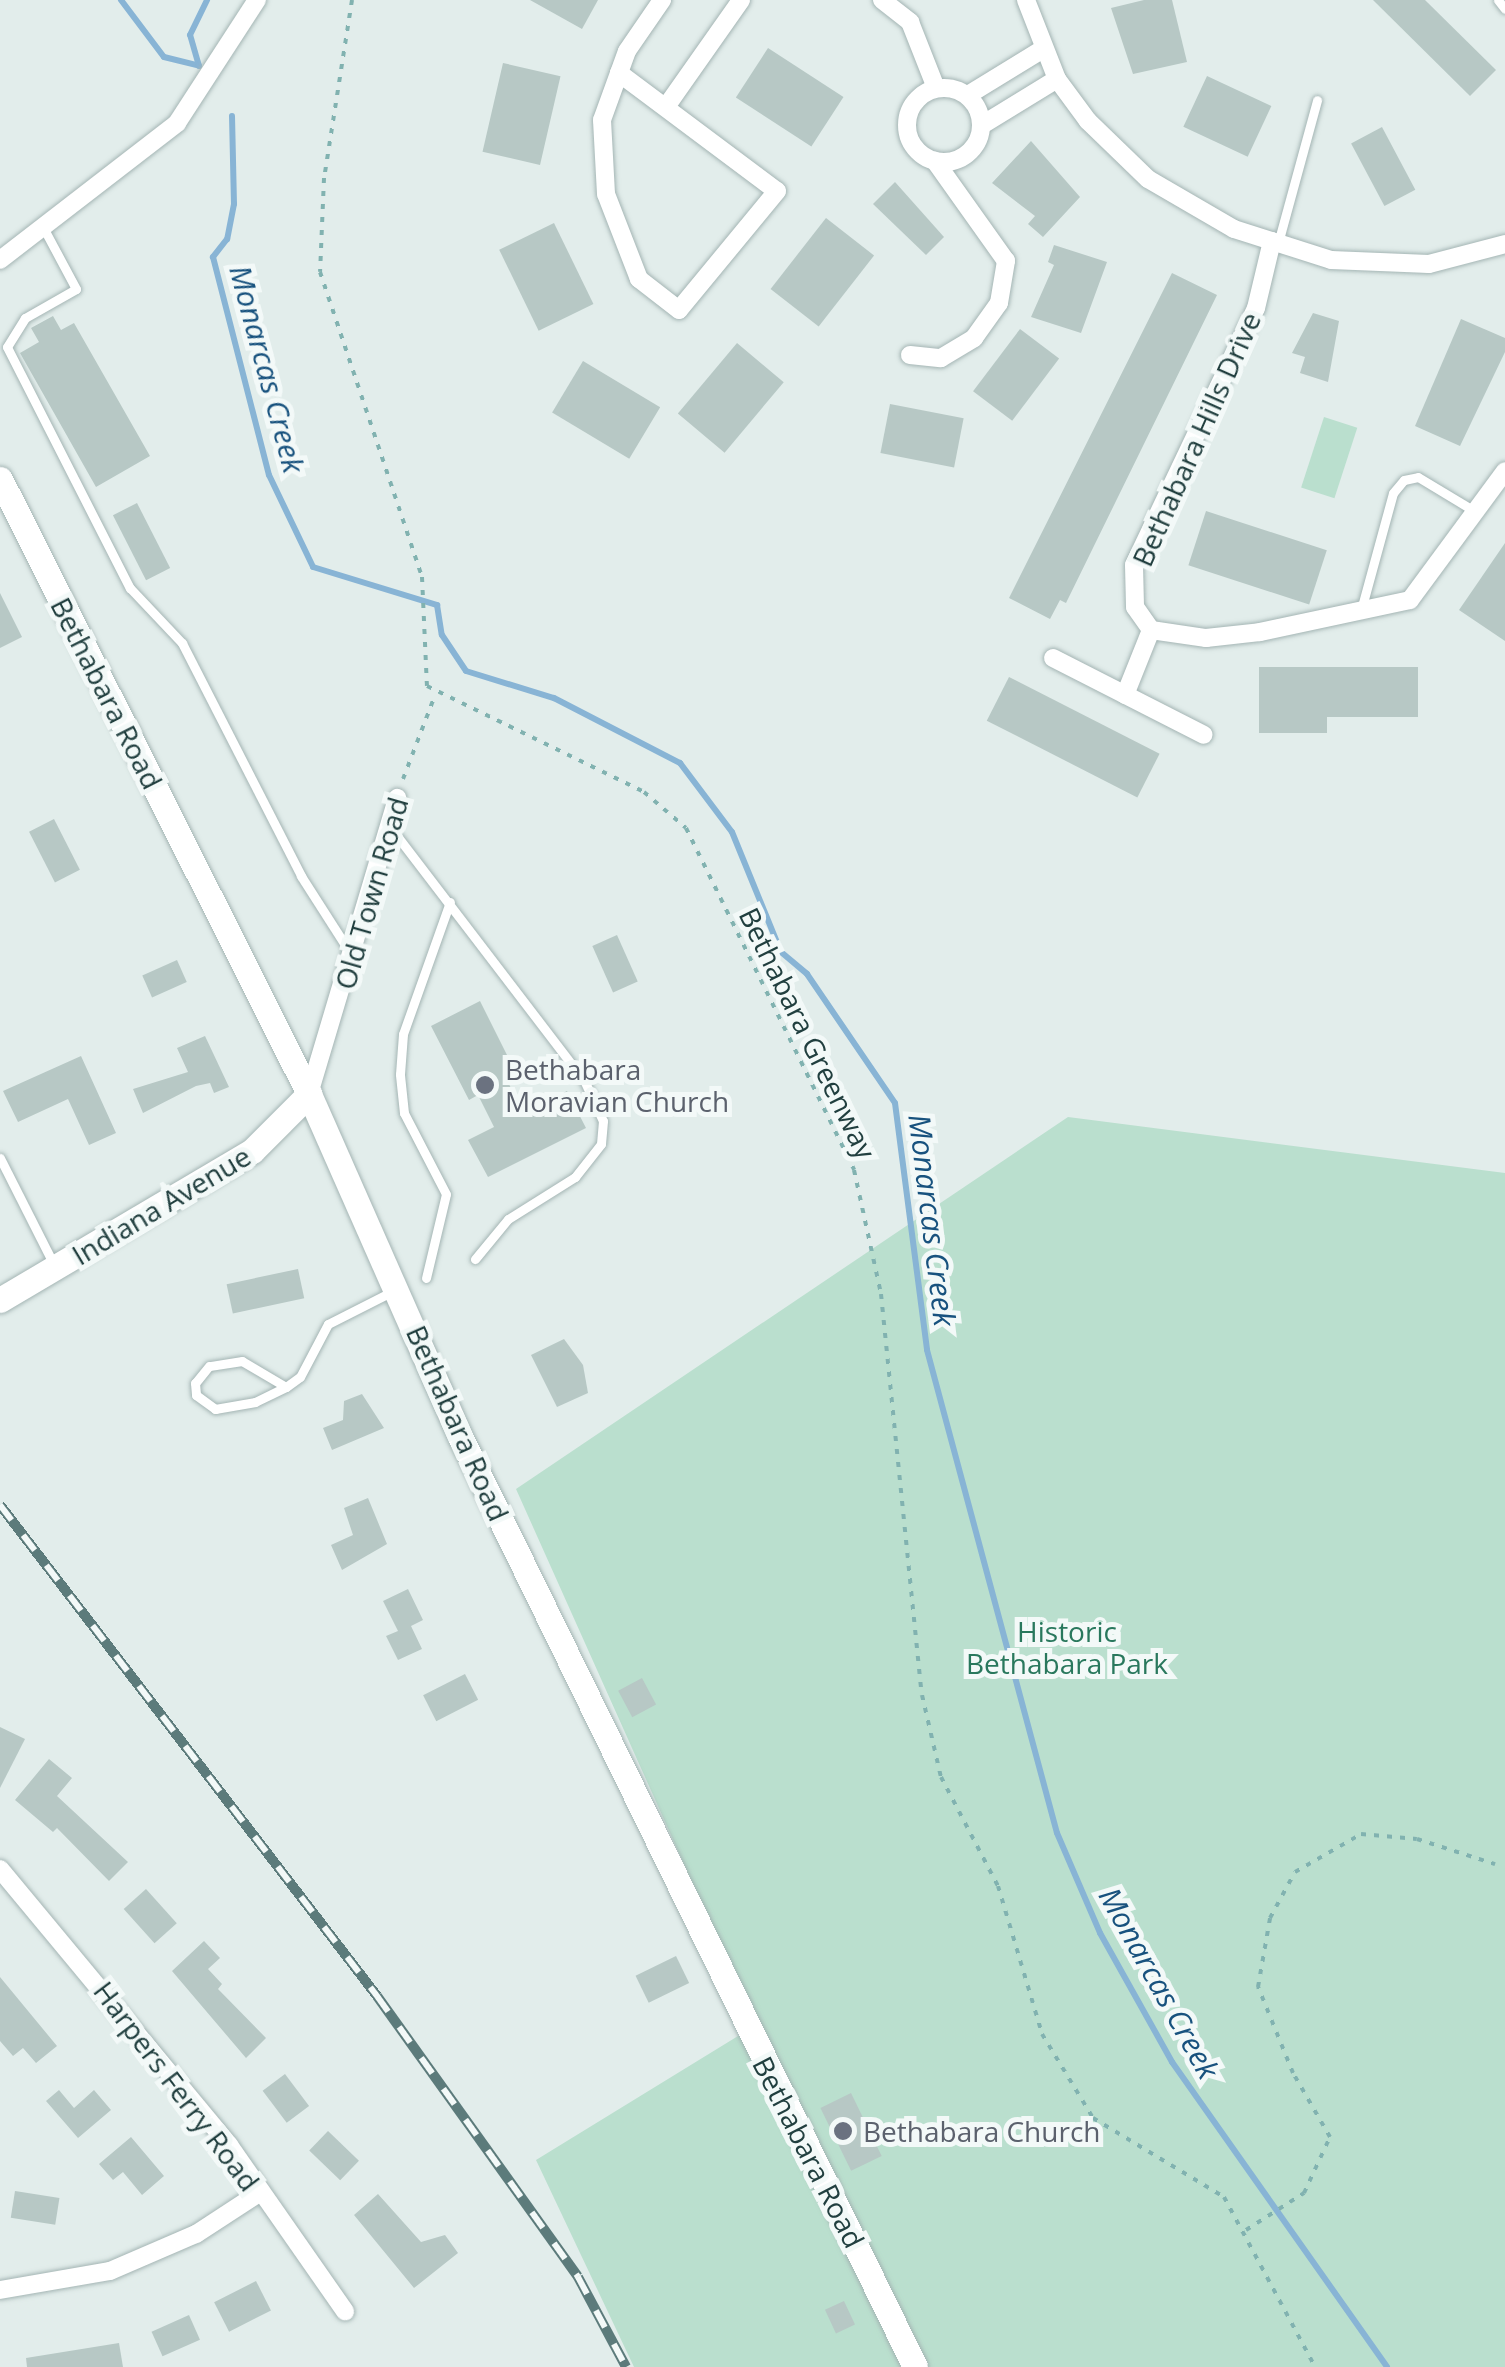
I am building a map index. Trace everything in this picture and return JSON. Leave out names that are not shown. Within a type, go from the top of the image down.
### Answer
[{"type":"street","points":[[0,260],[177,123],[257,0]]},
{"type":"street","points":[[619,73],[668,104],[776,191],[679,310],[638,279],[606,194],[602,120],[619,73],[662,0]]},
{"type":"street","points":[[668,104],[741,0]]},
{"type":"street","points":[[882,0],[910,22],[936,88]]},
{"type":"street","points":[[1026,0],[1042,49],[1057,78],[1148,179],[1234,230],[1330,260],[1429,264],[1505,244]]},
{"type":"street","points":[[910,356],[941,358],[974,338],[999,303],[1006,261],[934,161],[909,140],[906,124],[920,95],[936,88],[968,95],[1042,49]]},
{"type":"street","points":[[934,161],[967,154],[982,125],[1057,78]]},
{"type":"street","points":[[968,95],[982,125]]},
{"type":"street","name":"Bethabara Hills Drive","points":[[1152,630],[1135,607],[1134,565],[1256,308],[1275,242]]},
{"type":"street","points":[[1125,695],[1152,630],[1206,638],[1360,616],[1410,600],[1478,513],[1505,471]]},
{"type":"street","name":"Bethabara Road","points":[[0,479],[309,1094],[512,1544],[915,2367]]},
{"type":"street","points":[[1053,658],[1204,735]]},
{"type":"street","name":"Old Town Road","points":[[309,1094],[354,957],[397,798]]},
{"type":"street","name":"Indiana Avenue","points":[[0,1300],[262,1144],[309,1094]]},
{"type":"street","name":"Harpers Ferry Road","points":[[0,1870],[154,2050],[345,2311]]},
{"type":"street","points":[[0,2290],[110,2271],[196,2234],[259,2193]]},
{"type":"lane","points":[[1498,0],[1505,9]]},
{"type":"lane","points":[[1275,242],[1317,100]]},
{"type":"lane","points":[[44,229],[76,289],[24,318],[7,347],[130,588],[182,643],[302,876],[354,957]]},
{"type":"lane","points":[[1360,616],[1393,492],[1404,480],[1418,478],[1478,513]]},
{"type":"lane","points":[[389,826],[584,1080],[603,1120],[601,1144],[575,1178],[508,1220],[474,1258]]},
{"type":"lane","points":[[426,1278],[446,1194],[404,1114],[400,1074],[403,1034],[450,902]]},
{"type":"lane","points":[[0,1158],[56,1268]]},
{"type":"lane","points":[[286,1387],[242,1360],[210,1366],[195,1383],[204,1404],[230,1410],[286,1387],[328,1324],[356,1304],[400,1289]]},
{"type":"path","points":[[352,0],[324,178],[320,272],[422,577],[423,670],[436,694]]},
{"type":"path","name":"Old Town Road","points":[[397,798],[436,694]]},
{"type":"path","name":"Bethabara Greenway","points":[[436,694],[632,785],[686,828],[854,1170],[881,1294],[922,1695],[942,1777],[998,1886],[1042,2034],[1093,2118],[1200,2178],[1246,2230],[1315,2367]]},
{"type":"path","points":[[1246,2230],[1304,2193],[1330,2137],[1293,2074],[1258,1987],[1270,1918],[1295,1872],[1361,1834],[1417,1839],[1496,1864]]},
{"type":"green space","points":[[1324,417],[1357,428],[1334,498],[1301,487]]},
{"type":"green space","name":"Historic Bethabara Park","points":[[1068,1117],[1505,1173],[1505,2367],[634,2367],[536,2160],[756,2025],[516,1489]]},
{"type":"building","points":[[530,0],[598,0],[582,29]]},
{"type":"building","points":[[1144,0],[1172,0],[1187,62],[1133,74],[1111,8]]},
{"type":"building","points":[[1373,0],[1425,0],[1496,70],[1470,96]]},
{"type":"building","points":[[768,48],[843,97],[811,146],[736,97]]},
{"type":"building","points":[[503,63],[560,76],[540,165],[483,152]]},
{"type":"building","points":[[1207,76],[1271,106],[1248,157],[1183,127]]},
{"type":"building","points":[[1382,127],[1415,190],[1384,206],[1351,143]]},
{"type":"building","points":[[1031,141],[1080,197],[1043,237],[1028,224],[1035,216],[992,183]]},
{"type":"building","points":[[895,182],[944,237],[926,255],[873,204]]},
{"type":"building","points":[[826,218],[874,256],[819,326],[771,289]]},
{"type":"building","points":[[554,223],[593,304],[539,331],[499,250]]},
{"type":"building","points":[[1054,245],[1107,262],[1081,333],[1031,317],[1054,265],[1048,262]]},
{"type":"building","points":[[1172,273],[1217,295],[1066,603],[1060,600],[1050,619],[1009,598]]},
{"type":"building","points":[[1313,313],[1339,321],[1328,382],[1300,373],[1305,357],[1292,353]]},
{"type":"building","points":[[53,316],[61,330],[74,323],[150,456],[96,487],[20,353],[39,342],[31,328]]},
{"type":"building","points":[[1461,319],[1505,338],[1505,352],[1460,446],[1415,426]]},
{"type":"building","points":[[1020,329],[1059,358],[1012,421],[973,391]]},
{"type":"building","points":[[737,343],[784,382],[725,453],[678,413]]},
{"type":"building","points":[[583,361],[660,407],[629,459],[552,412]]},
{"type":"building","points":[[890,404],[964,418],[954,467],[880,453]]},
{"type":"building","points":[[137,503],[170,568],[146,580],[113,515]]},
{"type":"building","points":[[1206,511],[1327,550],[1309,604],[1188,565]]},
{"type":"building","points":[[1505,543],[1505,641],[1459,610]]},
{"type":"building","points":[[0,593],[22,637],[0,648]]},
{"type":"building","points":[[1259,667],[1418,667],[1418,717],[1327,717],[1327,733],[1259,733]]},
{"type":"building","points":[[1009,677],[1160,754],[1137,797],[987,721]]},
{"type":"building","points":[[54,819],[80,870],[55,882],[29,832]]},
{"type":"building","points":[[617,935],[638,982],[613,993],[592,946]]},
{"type":"building","points":[[177,960],[187,982],[152,997],[142,975]]},
{"type":"building","name":"Bethabara Moravian Church","points":[[480,1001],[517,1075],[507,1080],[523,1113],[567,1091],[586,1128],[488,1177],[468,1140],[494,1127],[478,1095],[469,1100],[431,1026]]},
{"type":"building","points":[[205,1036],[229,1087],[214,1093],[210,1083],[196,1086],[143,1113],[133,1089],[188,1072],[177,1048]]},
{"type":"building","points":[[81,1056],[116,1133],[89,1145],[68,1099],[18,1122],[3,1091]]},
{"type":"building","points":[[298,1269],[304,1298],[233,1314],[227,1284]]},
{"type":"building","points":[[564,1339],[583,1365],[588,1393],[557,1407],[531,1355]]},
{"type":"building","points":[[362,1394],[384,1428],[332,1450],[323,1428],[343,1420],[344,1401]]},
{"type":"building","points":[[368,1498],[387,1544],[342,1570],[331,1545],[353,1535],[344,1508]]},
{"type":"building","points":[[408,1589],[423,1620],[411,1626],[422,1649],[398,1660],[386,1636],[398,1631],[383,1601]]},
{"type":"building","points":[[465,1674],[478,1700],[436,1721],[423,1695]]},
{"type":"building","points":[[642,1678],[656,1704],[632,1717],[618,1691]]},
{"type":"building","points":[[0,1727],[25,1739],[0,1788]]},
{"type":"building","points":[[49,1759],[72,1778],[57,1796],[128,1862],[109,1881],[57,1828],[53,1832],[15,1800]]},
{"type":"building","points":[[146,1889],[177,1923],[154,1943],[124,1909]]},
{"type":"building","points":[[204,1941],[220,1958],[208,1969],[222,1984],[218,1989],[266,2038],[246,2058],[172,1971]]},
{"type":"building","points":[[676,1956],[689,1983],[649,2003],[636,1976]]},
{"type":"building","points":[[0,1977],[57,2046],[36,2063],[23,2048],[13,2056],[0,2041]]},
{"type":"building","points":[[285,2074],[309,2106],[287,2123],[263,2091]]},
{"type":"building","points":[[59,2090],[74,2108],[94,2090],[111,2110],[78,2138],[46,2101]]},
{"type":"building","points":[[851,2093],[882,2156],[851,2171],[820,2108]]},
{"type":"building","points":[[328,2131],[359,2161],[340,2180],[309,2150]]},
{"type":"building","points":[[131,2137],[164,2176],[142,2195],[123,2172],[113,2180],[99,2164]]},
{"type":"building","points":[[15,2191],[59,2198],[55,2225],[11,2218]]},
{"type":"building","points":[[378,2194],[421,2242],[445,2235],[458,2253],[414,2288],[354,2215]]},
{"type":"building","points":[[256,2281],[271,2310],[229,2332],[214,2302]]},
{"type":"building","points":[[844,2301],[855,2325],[836,2333],[825,2310]]},
{"type":"building","points":[[189,2315],[200,2340],[163,2356],[152,2332]]},
{"type":"building","points":[[119,2343],[123,2367],[27,2367],[26,2358]]},
{"type":"waterway","name":"Monarcas Creek","points":[[121,0],[164,57],[199,66]]},
{"type":"waterway","points":[[199,66],[190,35],[207,0]]},
{"type":"waterway","name":"Monarcas Creek","points":[[232,116],[234,204],[227,239],[213,257],[269,475],[313,567],[437,605],[442,635],[466,671],[554,698],[680,763],[732,832],[781,952],[807,974],[895,1103],[927,1350],[1057,1833],[1100,1933],[1172,2062],[1387,2367]]},
{"type":"railway","points":[[0,1505],[377,1996],[578,2277],[626,2367]]},
{"type":"place","name":"Bethabara Moravian Church","points":[[485,1085]]},
{"type":"place","name":"Bethabara Church","points":[[843,2131]]}]
